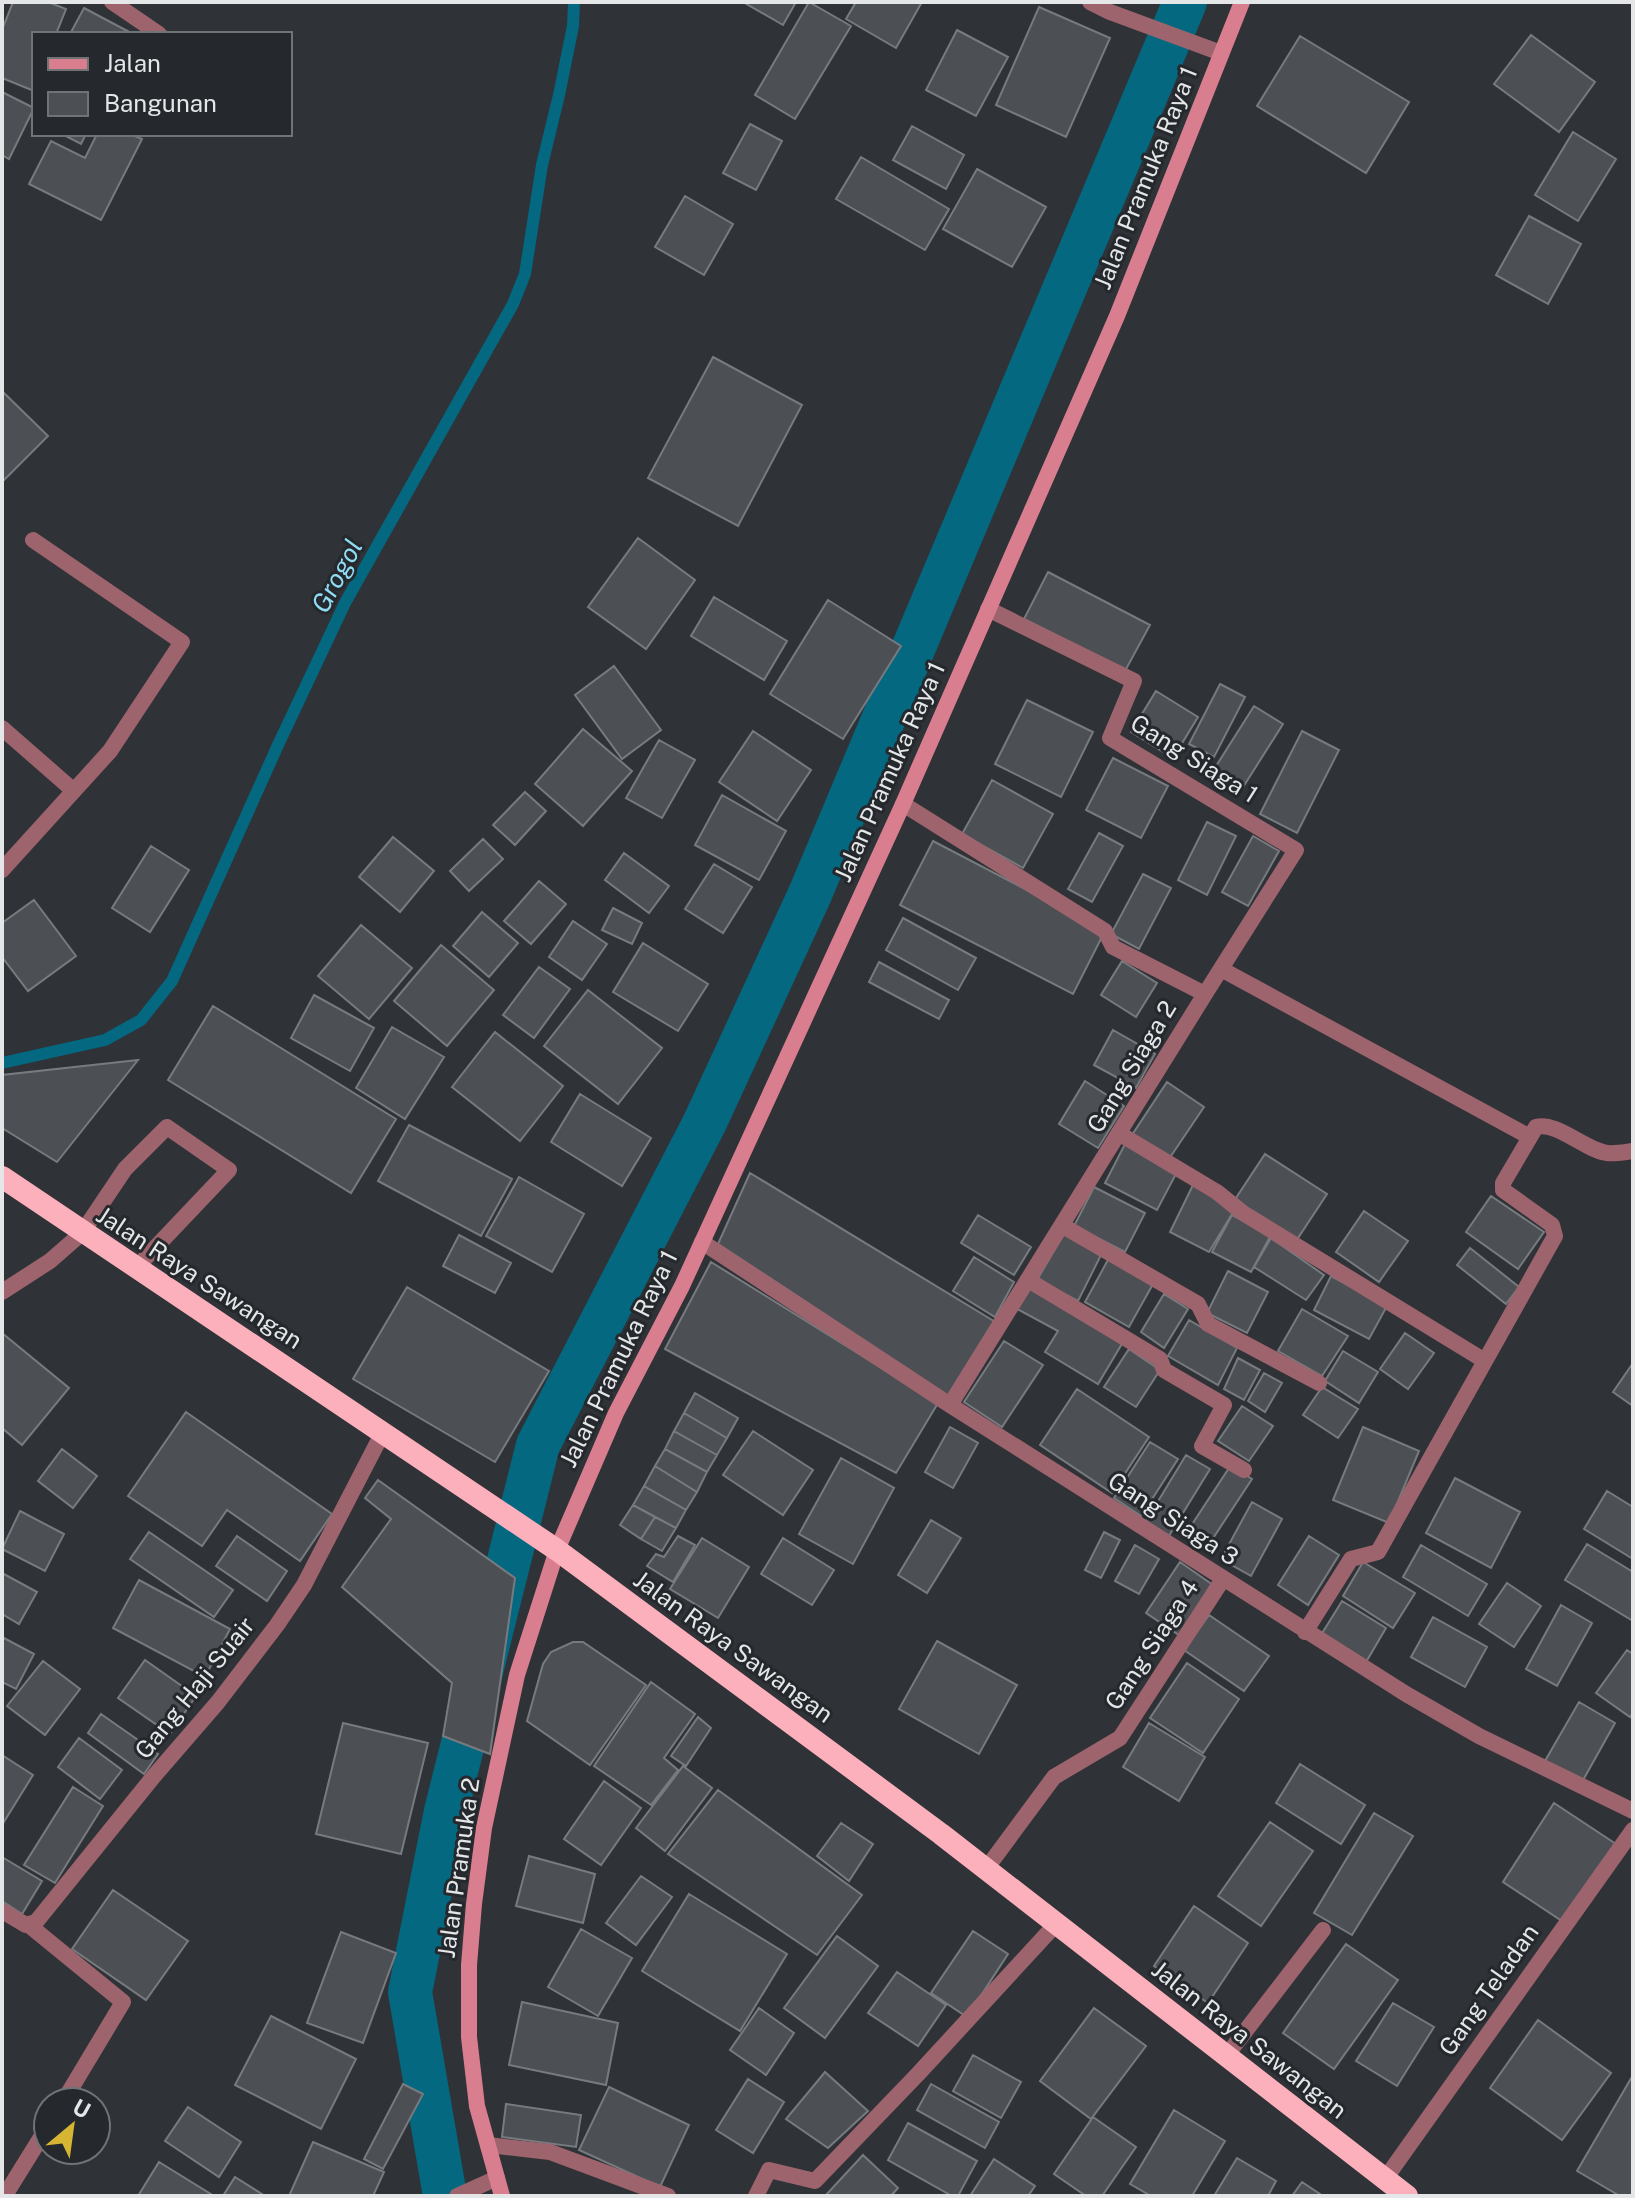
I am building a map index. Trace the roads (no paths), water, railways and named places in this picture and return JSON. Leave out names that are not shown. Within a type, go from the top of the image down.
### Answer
[{"type":"highway","name":"Jalan Raya Sawangan","points":[[2,1177],[557,1550],[986,1869],[1407,2196]]},
{"type":"main road","name":"Jalan Pramuka Raya 1","points":[[557,1550],[616,1413],[682,1286],[903,804],[1117,316],[1242,2]]},
{"type":"main road","name":"Jalan Pramuka 2","points":[[502,2196],[477,2106],[469,2037],[469,1965],[474,1904],[484,1828],[517,1675],[557,1550]]},
{"type":"street","points":[[112,2],[156,32]]},
{"type":"street","points":[[1090,2],[1221,53]]},
{"type":"street","points":[[2,870],[110,751],[182,642],[33,540]]},
{"type":"street","name":"Gang Siaga 1","points":[[988,609],[1134,681],[1110,738],[1296,850],[1205,994]]},
{"type":"street","points":[[2,728],[74,791]]},
{"type":"street","name":"Gang Siaga 2","points":[[903,804],[1105,931],[1113,947],[1205,994],[950,1405]]},
{"type":"street","points":[[1221,969],[1530,1137]]},
{"type":"street","points":[[1305,1632],[1351,1559],[1378,1552],[1555,1236],[1552,1225],[1503,1190],[1503,1183],[1536,1127],[1548,1125],[1575,1141],[1607,1153],[1633,1151]]},
{"type":"street","points":[[2,1292],[50,1261],[82,1233],[125,1169],[167,1127],[229,1170],[136,1268]]},
{"type":"street","points":[[1120,1134],[1485,1361]]},
{"type":"street","points":[[1063,1226],[1198,1304],[1208,1324],[1319,1383]]},
{"type":"street","name":"Gang Siaga 3","points":[[702,1242],[1305,1632],[1479,1736],[1633,1811]]},
{"type":"street","points":[[1028,1280],[1160,1359],[1164,1370],[1224,1405],[1202,1446],[1244,1470]]},
{"type":"street","name":"Gang Haji Suair","points":[[30,1926],[218,1702],[277,1625],[304,1585],[383,1432]]},
{"type":"street","name":"Gang Siaga 4","points":[[986,1869],[1054,1777],[1120,1738],[1223,1579]]},
{"type":"street","name":"Gang Teladan","points":[[1385,2179],[1633,1830]]},
{"type":"street","points":[[2,1911],[30,1926],[123,2002],[73,2086]]},
{"type":"street","points":[[756,2196],[769,2170],[815,2181],[1057,1923]]},
{"type":"street","points":[[1227,2055],[1323,1930]]},
{"type":"street","points":[[488,2145],[550,2152],[668,2196]]},
{"type":"street","points":[[7,2192],[32,2152]]},
{"type":"street","points":[[464,2192],[497,2178]]},
{"type":"waterway","name":"Grogol","points":[[2,1063],[105,1040],[141,1020],[172,981],[345,603],[513,304],[525,274],[542,165],[573,26],[574,2]]},
{"type":"waterway","points":[[445,2196],[410,1992],[446,1811],[538,1445],[705,1122],[810,894],[1185,2]]}]
